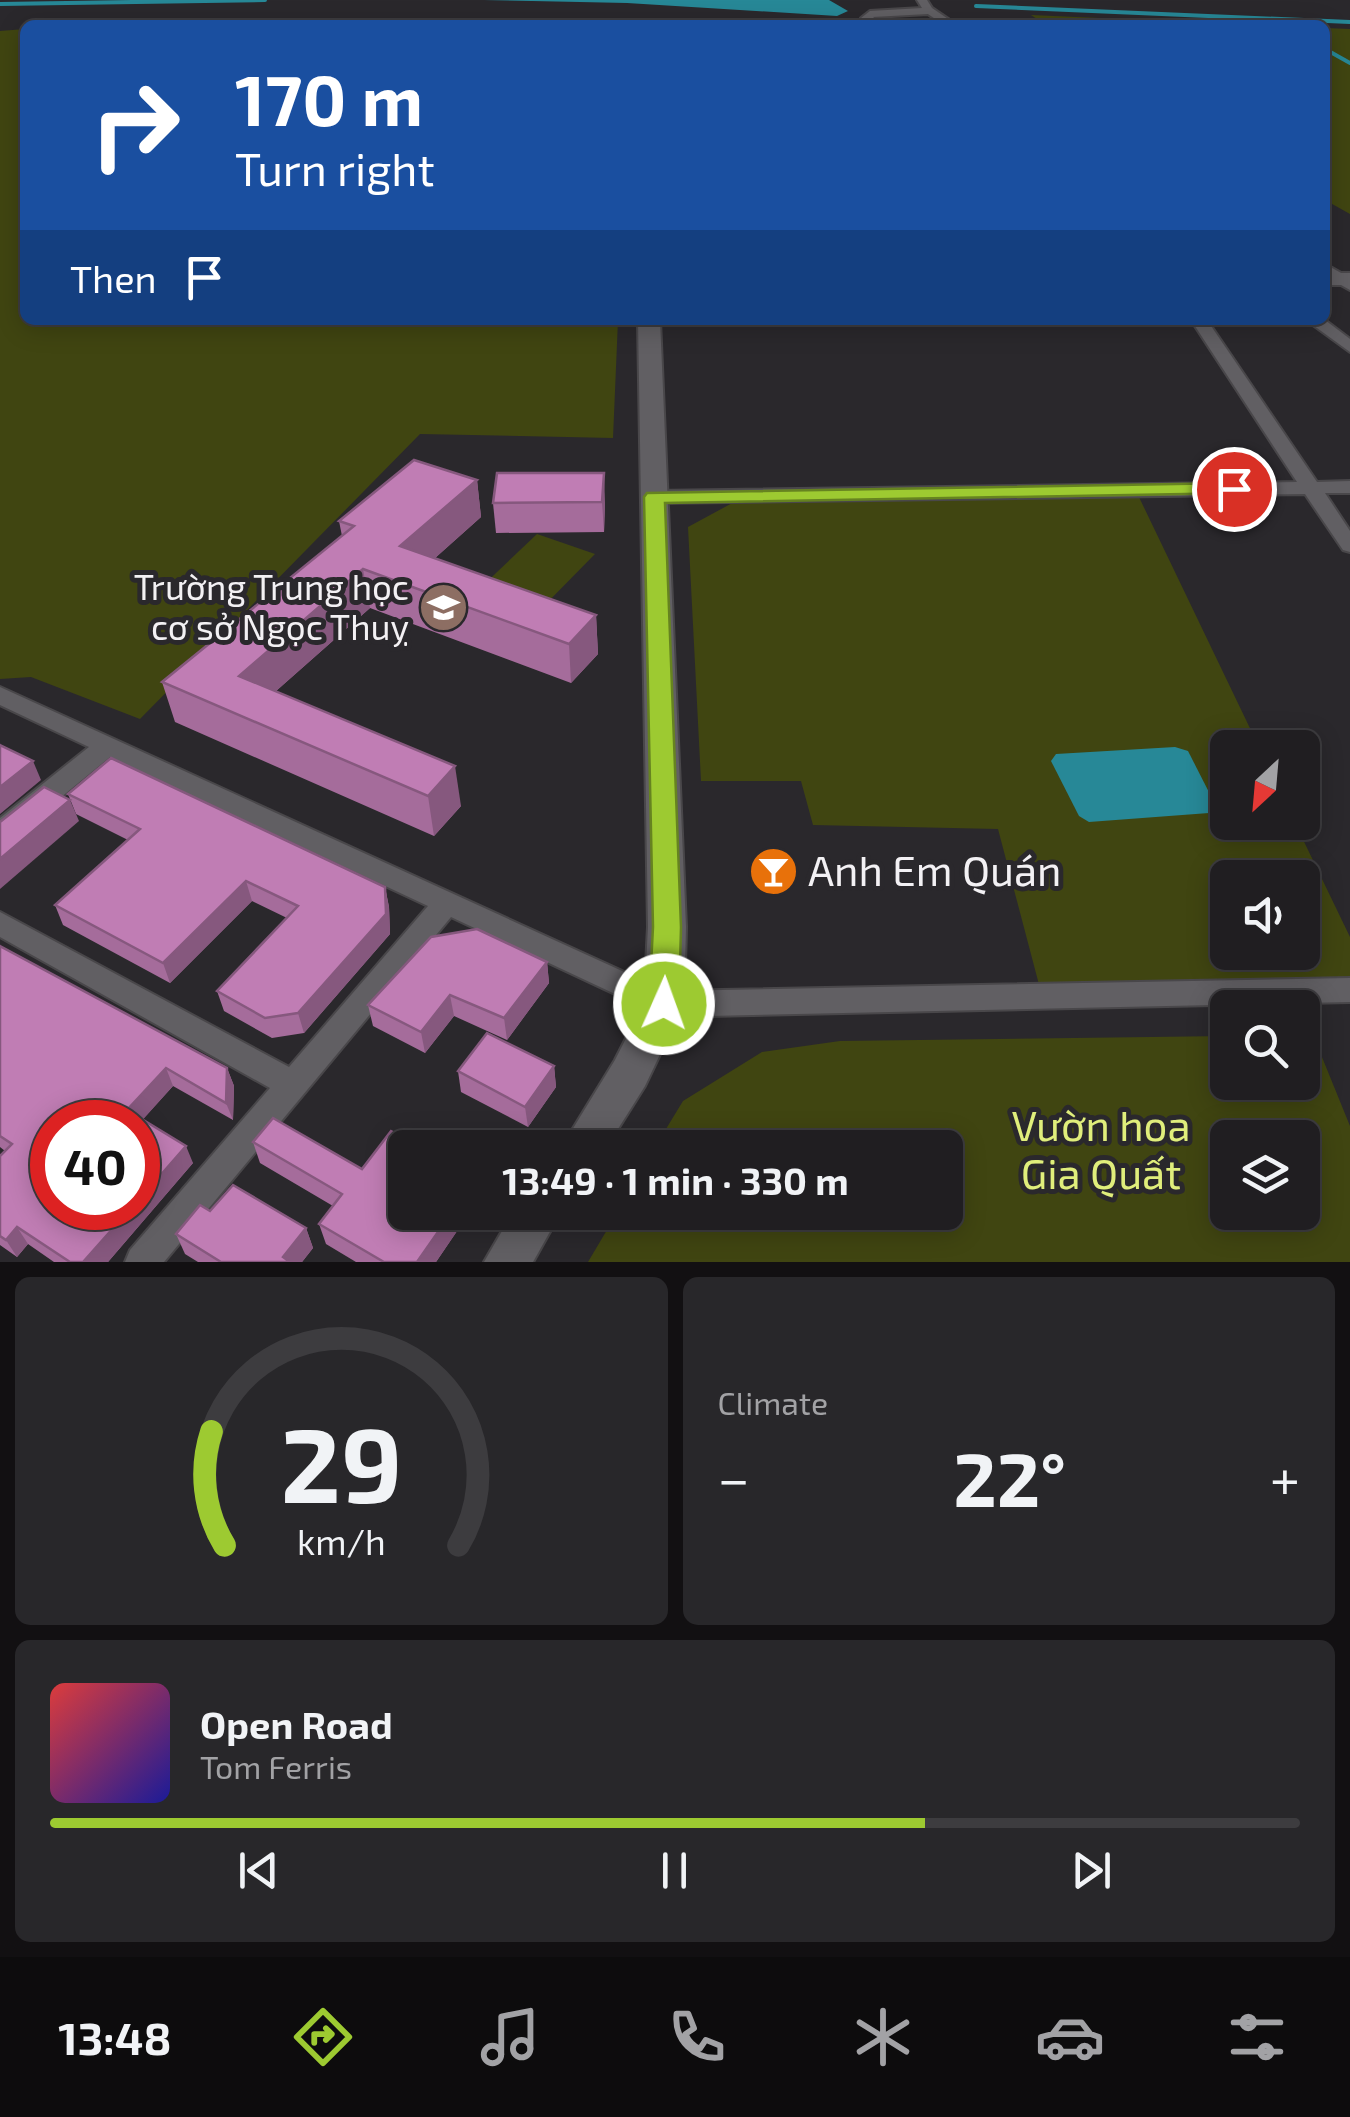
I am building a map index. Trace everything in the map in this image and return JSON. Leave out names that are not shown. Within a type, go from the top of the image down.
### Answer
[{"type":"street","points":[[922,0],[944,20]]},
{"type":"street","points":[[869,20],[866,18],[870,14],[930,11]]},
{"type":"street","points":[[593,1130],[630,1072],[664,1004],[667,927],[649,325]]},
{"type":"street","points":[[1202,325],[1350,546]]},
{"type":"street","points":[[1321,325],[1350,347]]},
{"type":"street","points":[[654,497],[1350,487]]},
{"type":"street","points":[[0,695],[664,1004],[1350,990]]},
{"type":"street","points":[[0,833],[108,745]]},
{"type":"street","points":[[142,1262],[447,903]]},
{"type":"street","points":[[0,923],[293,1085]]},
{"type":"street","points":[[507,1262],[527,1230]]},
{"type":"green space","points":[[1031,15],[1146,20],[1038,20]]},
{"type":"green space","points":[[1330,28],[1350,29],[1350,214],[1330,203]]},
{"type":"green space","points":[[20,29],[20,325],[618,325],[613,438],[420,434],[140,719],[31,677],[0,679],[0,31]]},
{"type":"green space","points":[[1138,495],[1251,730],[1210,730],[1210,840],[1303,840],[1313,860],[1210,860],[1210,970],[1320,970],[1320,875],[1350,937],[1350,990],[1042,996],[998,829],[813,825],[801,781],[701,781],[688,527],[736,501]]},
{"type":"green space","points":[[537,534],[595,554],[536,614],[476,592]]},
{"type":"green space","name":"Vườn hoa Gia Quất","points":[[1210,1036],[1210,1100],[1320,1100],[1320,1052],[1350,1126],[1350,1262],[588,1262],[607,1230],[963,1230],[963,1130],[665,1130],[683,1101],[762,1052],[840,1041]]},
{"type":"water","points":[[484,0],[829,0],[848,11],[837,16],[627,3]]},
{"type":"water","points":[[1175,747],[1188,751],[1210,794],[1210,812],[1089,822],[1079,816],[1051,761],[1056,754]]},
{"type":"building","points":[[414,460],[477,480],[400,546],[596,615],[569,644],[363,569],[239,676],[455,766],[428,796],[162,682],[354,526],[339,521]]},
{"type":"building","points":[[497,473],[604,473],[602,502],[493,503]]},
{"type":"building","points":[[0,745],[33,761],[0,787]]},
{"type":"building","points":[[111,758],[385,887],[386,914],[298,1013],[265,1018],[217,991],[298,906],[246,881],[163,963],[55,905],[140,829],[68,794]]},
{"type":"building","points":[[44,787],[70,800],[0,859],[0,822]]},
{"type":"building","points":[[477,929],[547,962],[504,1018],[450,995],[421,1032],[368,1005],[431,937]]},
{"type":"building","points":[[0,946],[227,1068],[226,1103],[166,1068],[136,1100],[30,1100],[30,1230],[111,1230],[83,1262],[70,1262],[17,1227],[6,1240],[0,1236],[0,1156],[12,1144],[0,1136]]},
{"type":"building","points":[[487,1033],[554,1066],[525,1107],[458,1071]]},
{"type":"building","points":[[273,1118],[362,1169],[388,1135],[388,1230],[439,1230],[417,1262],[384,1262],[319,1224],[342,1194],[253,1142]]},
{"type":"building","points":[[160,1130],[186,1146],[160,1176]]},
{"type":"building","points":[[233,1185],[306,1228],[283,1257],[290,1262],[221,1262],[176,1234],[200,1205],[210,1211]]},
{"type":"waterway","points":[[0,4],[265,0]]},
{"type":"waterway","points":[[976,6],[1303,20]]},
{"type":"waterway","points":[[1330,21],[1350,22]]},
{"type":"waterway","points":[[1330,52],[1350,63]]},
{"type":"place","name":"Trường Trung học cơ sở Ngọc Thuỵ","points":[[444,608]]},
{"type":"place","name":"Anh Em Quán","points":[[773,871]]},
{"type":"route","points":[[664,1004],[667,927],[654,497],[1234,489]]}]
